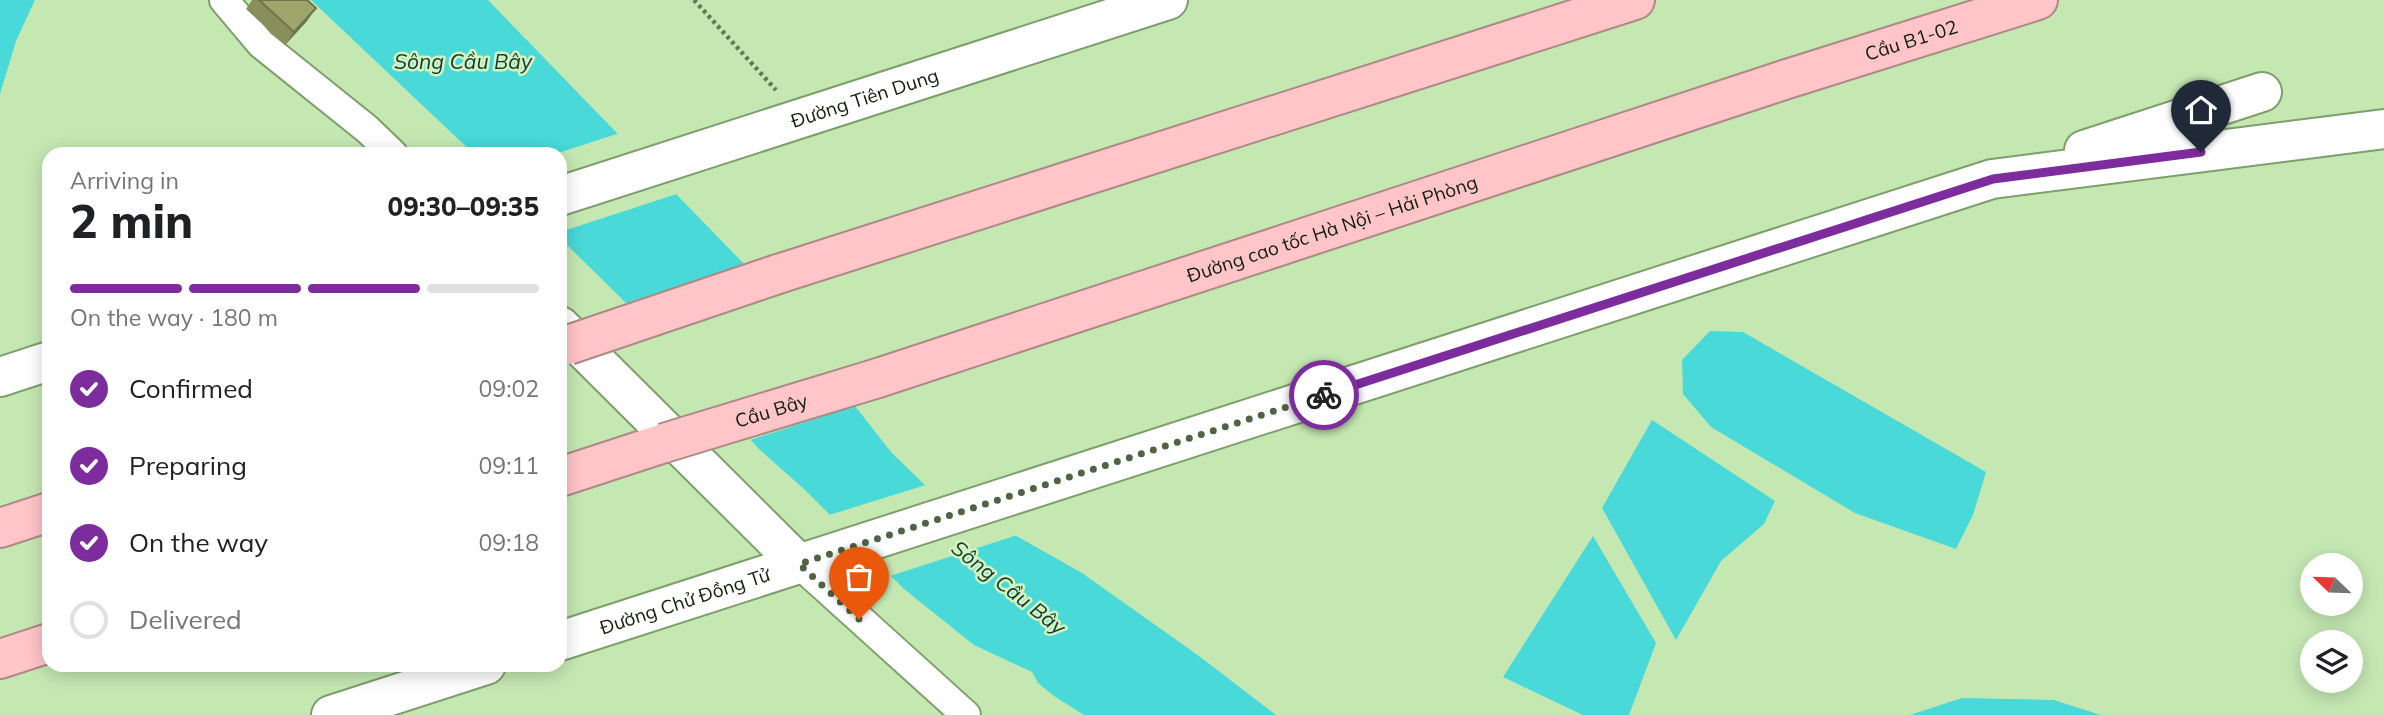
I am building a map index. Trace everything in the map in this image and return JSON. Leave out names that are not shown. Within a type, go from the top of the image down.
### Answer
[{"type":"highway","points":[[567,338],[778,274],[1636,0]]},
{"type":"highway","name":"Cầu B1-02","points":[[1784,80],[2038,0]]},
{"type":"highway","name":"Đường cao tốc Hà Nội – Hải Phòng","points":[[878,378],[1784,80]]},
{"type":"highway","name":"Cầu Bây","points":[[567,475],[878,378]]},
{"type":"highway","points":[[0,528],[42,514]]},
{"type":"highway","points":[[0,659],[42,645]]},
{"type":"main road","name":"Đường Tiên Dung","points":[[567,194],[1168,0]]},
{"type":"main road","points":[[1993,179],[2262,92]]},
{"type":"main road","name":"Đường Chử Đồng Tử","points":[[567,639],[1993,179],[2384,129]]},
{"type":"main road","points":[[567,343],[799,564]]},
{"type":"main road","points":[[0,377],[42,363]]},
{"type":"main road","points":[[331,715],[464,672]]},
{"type":"street","points":[[224,0],[261,44],[386,147]]},
{"type":"street","points":[[799,564],[966,715]]},
{"type":"path","points":[[694,0],[780,95],[804,117]]},
{"type":"water","points":[[0,0],[35,0],[16,41],[0,94]]},
{"type":"water","name":"Sông Cầu Bây","points":[[311,0],[488,0],[744,264],[891,452],[964,523],[995,524],[1082,573],[1199,656],[1276,715],[1084,715],[1038,683],[1032,672],[974,645],[904,589],[804,489],[759,449],[625,302],[567,245],[567,147],[467,147]]},
{"type":"water","points":[[1710,331],[1743,332],[1986,472],[1973,515],[1956,549],[1855,513],[1711,427],[1683,394],[1682,360]]},
{"type":"water","points":[[1652,420],[1775,501],[1764,524],[1721,561],[1676,640],[1602,508]]},
{"type":"water","points":[[1593,536],[1656,643],[1629,715],[1583,715],[1503,677]]},
{"type":"water","points":[[1962,698],[2054,700],[2101,715],[1910,715]]},
{"type":"pier","points":[[620,133],[680,193],[567,230],[567,150]]},
{"type":"pier","points":[[748,264],[858,405],[747,441],[623,304]]},
{"type":"pier","points":[[929,484],[966,520],[996,521],[1020,534],[887,577],[826,516]]},
{"type":"building","points":[[259,0],[307,0],[316,8],[294,32]]},
{"type":"way so far","points":[[859,619],[799,564],[1324,395]]},
{"type":"route","points":[[1324,395],[1993,179],[2201,152]]}]
